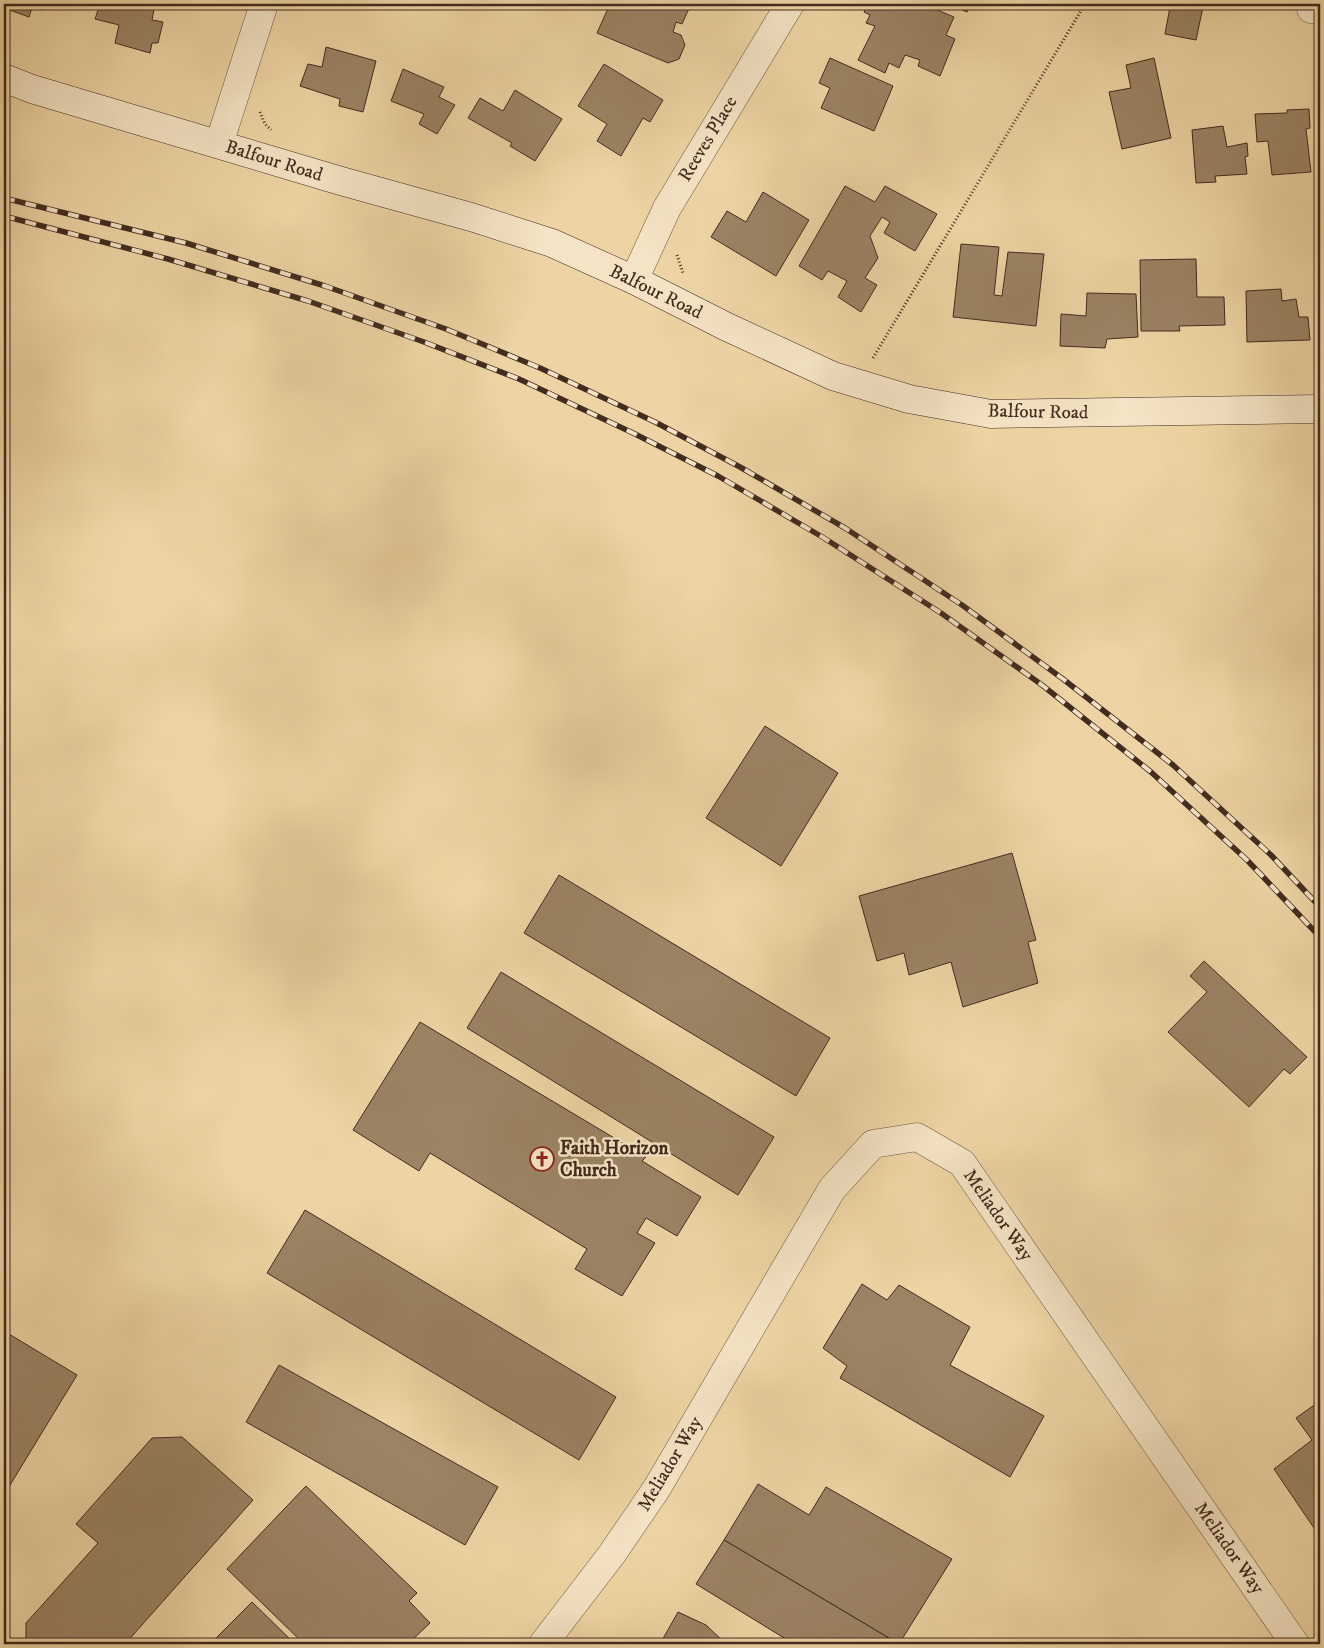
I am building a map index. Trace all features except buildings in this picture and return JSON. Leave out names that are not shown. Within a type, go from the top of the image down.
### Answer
[{"type":"street","points":[[219,144],[264,4]]},
{"type":"street","name":"Reeves Place","points":[[634,280],[667,208],[790,4]]},
{"type":"street","name":"Balfour Road","points":[[4,78],[32,89],[342,181],[471,217],[552,243],[634,280],[833,376],[918,401],[991,414],[1320,409]]},
{"type":"street","name":"Meliador Way","points":[[542,1644],[612,1554],[657,1488],[832,1189],[873,1144],[917,1137],[962,1163],[1295,1644]]},
{"type":"path","points":[[873,359],[1084,4]]},
{"type":"path","points":[[676,252],[684,275]]},
{"type":"railway","points":[[4,198],[186,243],[325,286],[446,329],[540,368],[655,422],[740,467],[845,528],[962,605],[1063,679],[1173,765],[1271,855],[1320,907]]},
{"type":"railway","points":[[4,216],[168,259],[308,301],[424,342],[519,379],[718,476],[824,538],[941,613],[1042,685],[1151,772],[1247,860],[1320,937]]},
{"type":"place","name":"Faith Horizon Church","points":[[542,1159]]}]
